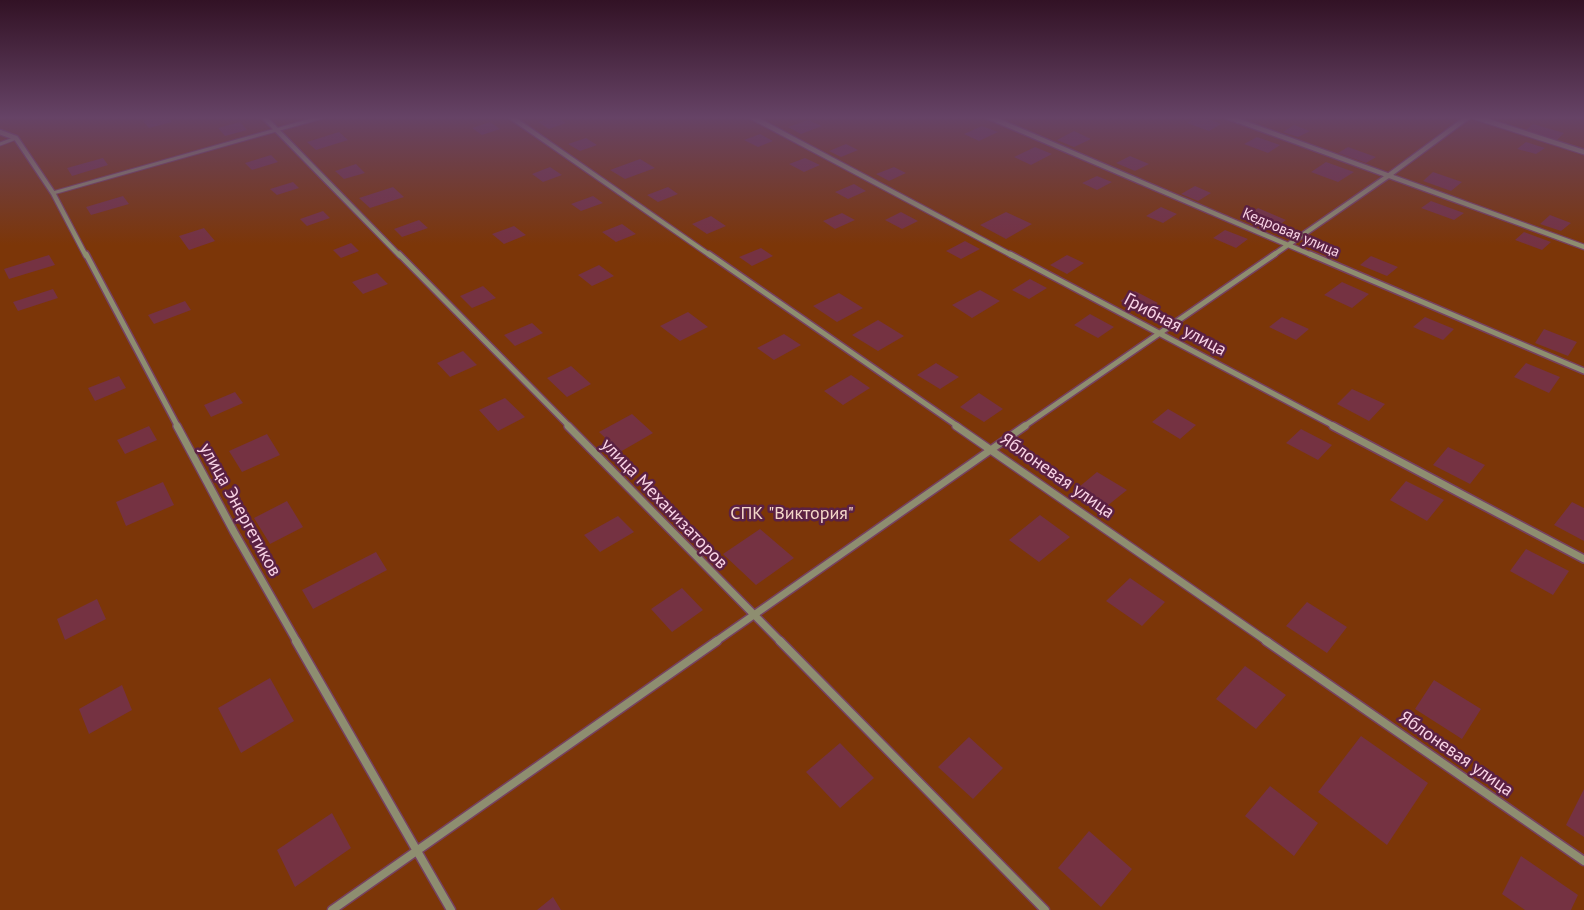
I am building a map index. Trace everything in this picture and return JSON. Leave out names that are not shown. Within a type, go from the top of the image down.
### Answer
[{"type":"street","name":"улица Энергетиков","points":[[30,159],[53,193],[234,532],[451,910]]},
{"type":"street","name":"улица Механизаторов","points":[[306,159],[752,615],[1046,910]]},
{"type":"street","name":"Яблоневая улица","points":[[572,159],[1584,861]]},
{"type":"street","name":"Грибная улица","points":[[832,159],[1584,559]]},
{"type":"street","name":"Кедровая улица","points":[[1089,159],[1584,371]]},
{"type":"street","points":[[1343,159],[1584,247]]},
{"type":"street","points":[[332,910],[752,615],[1410,159]]},
{"type":"lane","points":[[53,193],[172,159]]},
{"type":"green space","name":"СПК \"Виктория\"","points":[[0,159],[1584,159],[1584,910],[0,910]]},
{"type":"building","points":[[98,159],[104,159],[108,165],[72,176],[67,168]]},
{"type":"building","points":[[256,159],[275,159],[278,162],[252,170],[245,163]]},
{"type":"building","points":[[639,159],[655,168],[625,179],[610,170]]},
{"type":"building","points":[[808,159],[820,165],[804,172],[789,164]]},
{"type":"building","points":[[1019,159],[1042,159],[1031,165]]},
{"type":"building","points":[[1123,159],[1138,159],[1149,164],[1135,171],[1116,163]]},
{"type":"building","points":[[1356,159],[1372,159],[1366,163]]},
{"type":"building","points":[[1326,162],[1354,172],[1338,182],[1311,172]]},
{"type":"building","points":[[356,164],[365,173],[344,179],[335,171]]},
{"type":"building","points":[[550,167],[562,175],[543,182],[532,174]]},
{"type":"building","points":[[894,167],[906,173],[889,181],[876,174]]},
{"type":"building","points":[[1433,172],[1462,182],[1451,191],[1423,181]]},
{"type":"building","points":[[1097,176],[1112,182],[1097,190],[1082,183]]},
{"type":"building","points":[[293,182],[299,188],[277,195],[270,189]]},
{"type":"building","points":[[854,184],[866,191],[848,199],[835,192]]},
{"type":"building","points":[[1195,186],[1211,193],[1198,201],[1181,194]]},
{"type":"building","points":[[393,187],[404,197],[370,208],[359,198]]},
{"type":"building","points":[[668,187],[678,194],[658,202],[647,195]]},
{"type":"building","points":[[123,196],[129,204],[91,215],[86,207]]},
{"type":"building","points":[[593,196],[603,203],[581,211],[571,204]]},
{"type":"building","points":[[1431,201],[1464,213],[1454,220],[1421,208]]},
{"type":"building","points":[[1161,207],[1177,214],[1163,223],[1146,216]]},
{"type":"building","points":[[1258,208],[1286,220],[1272,230],[1244,218]]},
{"type":"building","points":[[323,211],[330,218],[307,226],[300,219]]},
{"type":"building","points":[[901,212],[918,221],[902,229],[885,220]]},
{"type":"building","points":[[1006,212],[1032,224],[1006,239],[980,225]]},
{"type":"building","points":[[842,213],[855,220],[835,229],[823,221]]},
{"type":"building","points":[[1550,215],[1571,223],[1561,231],[1540,224]]},
{"type":"building","points":[[711,216],[726,226],[707,234],[692,224]]},
{"type":"building","points":[[419,220],[428,228],[402,237],[394,229]]},
{"type":"building","points":[[622,224],[636,234],[616,242],[602,232]]},
{"type":"building","points":[[514,226],[526,235],[504,244],[492,234]]},
{"type":"building","points":[[204,228],[215,241],[189,250],[179,236]]},
{"type":"building","points":[[1225,230],[1248,239],[1236,248],[1213,238]]},
{"type":"building","points":[[1524,232],[1551,242],[1542,250],[1515,240]]},
{"type":"building","points":[[965,241],[980,249],[961,259],[946,251]]},
{"type":"building","points":[[351,243],[359,251],[341,258],[333,250]]},
{"type":"building","points":[[761,248],[773,256],[752,266],[739,257]]},
{"type":"building","points":[[49,255],[55,265],[9,279],[4,269]]},
{"type":"building","points":[[1067,255],[1084,263],[1067,274],[1050,265]]},
{"type":"building","points":[[1371,256],[1398,267],[1387,276],[1360,265]]},
{"type":"building","points":[[599,265],[614,276],[592,286],[578,275]]},
{"type":"building","points":[[377,273],[388,284],[363,294],[352,282]]},
{"type":"building","points":[[1030,279],[1047,288],[1029,299],[1012,290]]},
{"type":"building","points":[[1342,282],[1369,294],[1352,308],[1324,295]]},
{"type":"building","points":[[483,286],[496,298],[472,308],[460,296]]},
{"type":"building","points":[[53,289],[58,298],[18,311],[13,302]]},
{"type":"building","points":[[980,290],[1000,301],[972,318],[952,305]]},
{"type":"building","points":[[1135,291],[1158,303],[1143,313],[1120,301]]},
{"type":"building","points":[[839,293],[863,308],[837,322],[813,306]]},
{"type":"building","points":[[185,301],[191,310],[154,324],[148,315]]},
{"type":"building","points":[[688,312],[708,327],[680,341],[660,326]]},
{"type":"building","points":[[1090,314],[1114,327],[1098,338],[1074,325]]},
{"type":"building","points":[[1282,317],[1309,329],[1296,340],[1269,327]]},
{"type":"building","points":[[1425,317],[1454,329],[1443,340],[1413,327]]},
{"type":"building","points":[[878,320],[904,336],[878,351],[852,335]]},
{"type":"building","points":[[532,323],[543,333],[515,346],[504,335]]},
{"type":"building","points":[[1544,329],[1577,342],[1568,356],[1535,343]]},
{"type":"building","points":[[784,334],[801,345],[774,360],[757,348]]},
{"type":"building","points":[[463,351],[477,365],[450,377],[437,363]]},
{"type":"building","points":[[936,363],[959,377],[940,389],[917,375]]},
{"type":"building","points":[[1526,363],[1560,377],[1549,393],[1514,377]]},
{"type":"building","points":[[571,366],[591,384],[567,397],[547,378]]},
{"type":"building","points":[[851,375],[870,388],[843,405],[824,391]]},
{"type":"building","points":[[119,376],[126,388],[95,401],[88,388]]},
{"type":"building","points":[[1352,389],[1385,404],[1369,421],[1337,404]]},
{"type":"building","points":[[235,392],[243,403],[211,417],[204,405]]},
{"type":"building","points":[[979,393],[1003,409],[984,422],[960,407]]},
{"type":"building","points":[[505,398],[525,417],[498,431],[479,410]]},
{"type":"building","points":[[1168,409],[1196,425],[1180,439],[1152,422]]},
{"type":"building","points":[[632,414],[653,433],[620,452],[599,432]]},
{"type":"building","points":[[149,426],[157,440],[125,454],[117,440]]},
{"type":"building","points":[[1301,429],[1332,445],[1318,460],[1286,443]]},
{"type":"building","points":[[267,434],[280,455],[242,472],[229,451]]},
{"type":"building","points":[[1448,447],[1485,465],[1470,484],[1433,465]]},
{"type":"building","points":[[1097,472],[1127,490],[1107,506],[1079,487]]},
{"type":"building","points":[[1406,481],[1444,500],[1427,521],[1390,500]]},
{"type":"building","points":[[163,482],[174,505],[126,526],[116,502]]},
{"type":"building","points":[[287,501],[303,527],[270,544],[254,518]]},
{"type":"building","points":[[1572,502],[1584,508],[1584,541],[1554,525]]},
{"type":"building","points":[[1040,515],[1070,537],[1039,562],[1009,540]]},
{"type":"building","points":[[618,516],[634,532],[600,552],[584,535]]},
{"type":"building","points":[[760,529],[794,558],[756,585],[723,554]]},
{"type":"building","points":[[1526,549],[1569,571],[1553,595],[1510,571]]},
{"type":"building","points":[[376,552],[387,570],[313,609],[302,590]]},
{"type":"building","points":[[1130,578],[1165,602],[1142,626],[1106,601]]},
{"type":"building","points":[[682,588],[703,610],[672,632],[651,609]]},
{"type":"building","points":[[97,599],[106,619],[65,640],[57,619]]},
{"type":"building","points":[[1307,602],[1347,627],[1327,653],[1286,626]]},
{"type":"building","points":[[1245,666],[1286,695],[1256,729],[1216,699]]},
{"type":"building","points":[[270,678],[294,721],[241,753],[218,708]]},
{"type":"building","points":[[1434,680],[1481,709],[1462,739],[1415,709]]},
{"type":"building","points":[[122,685],[132,710],[89,734],[79,709]]},
{"type":"building","points":[[1361,736],[1428,783],[1387,845],[1318,792]]},
{"type":"building","points":[[969,737],[1003,768],[973,799],[938,767]]},
{"type":"building","points":[[840,743],[874,778],[840,808],[806,772]]},
{"type":"building","points":[[1270,786],[1318,823],[1294,856],[1245,816]]},
{"type":"building","points":[[1584,789],[1584,837],[1566,825]]},
{"type":"building","points":[[332,813],[351,848],[295,887],[277,850]]},
{"type":"building","points":[[1089,831],[1132,869],[1101,907],[1058,868]]},
{"type":"building","points":[[1521,856],[1578,895],[1571,910],[1525,910],[1502,894]]},
{"type":"building","points":[[553,897],[561,910],[537,910]]}]
